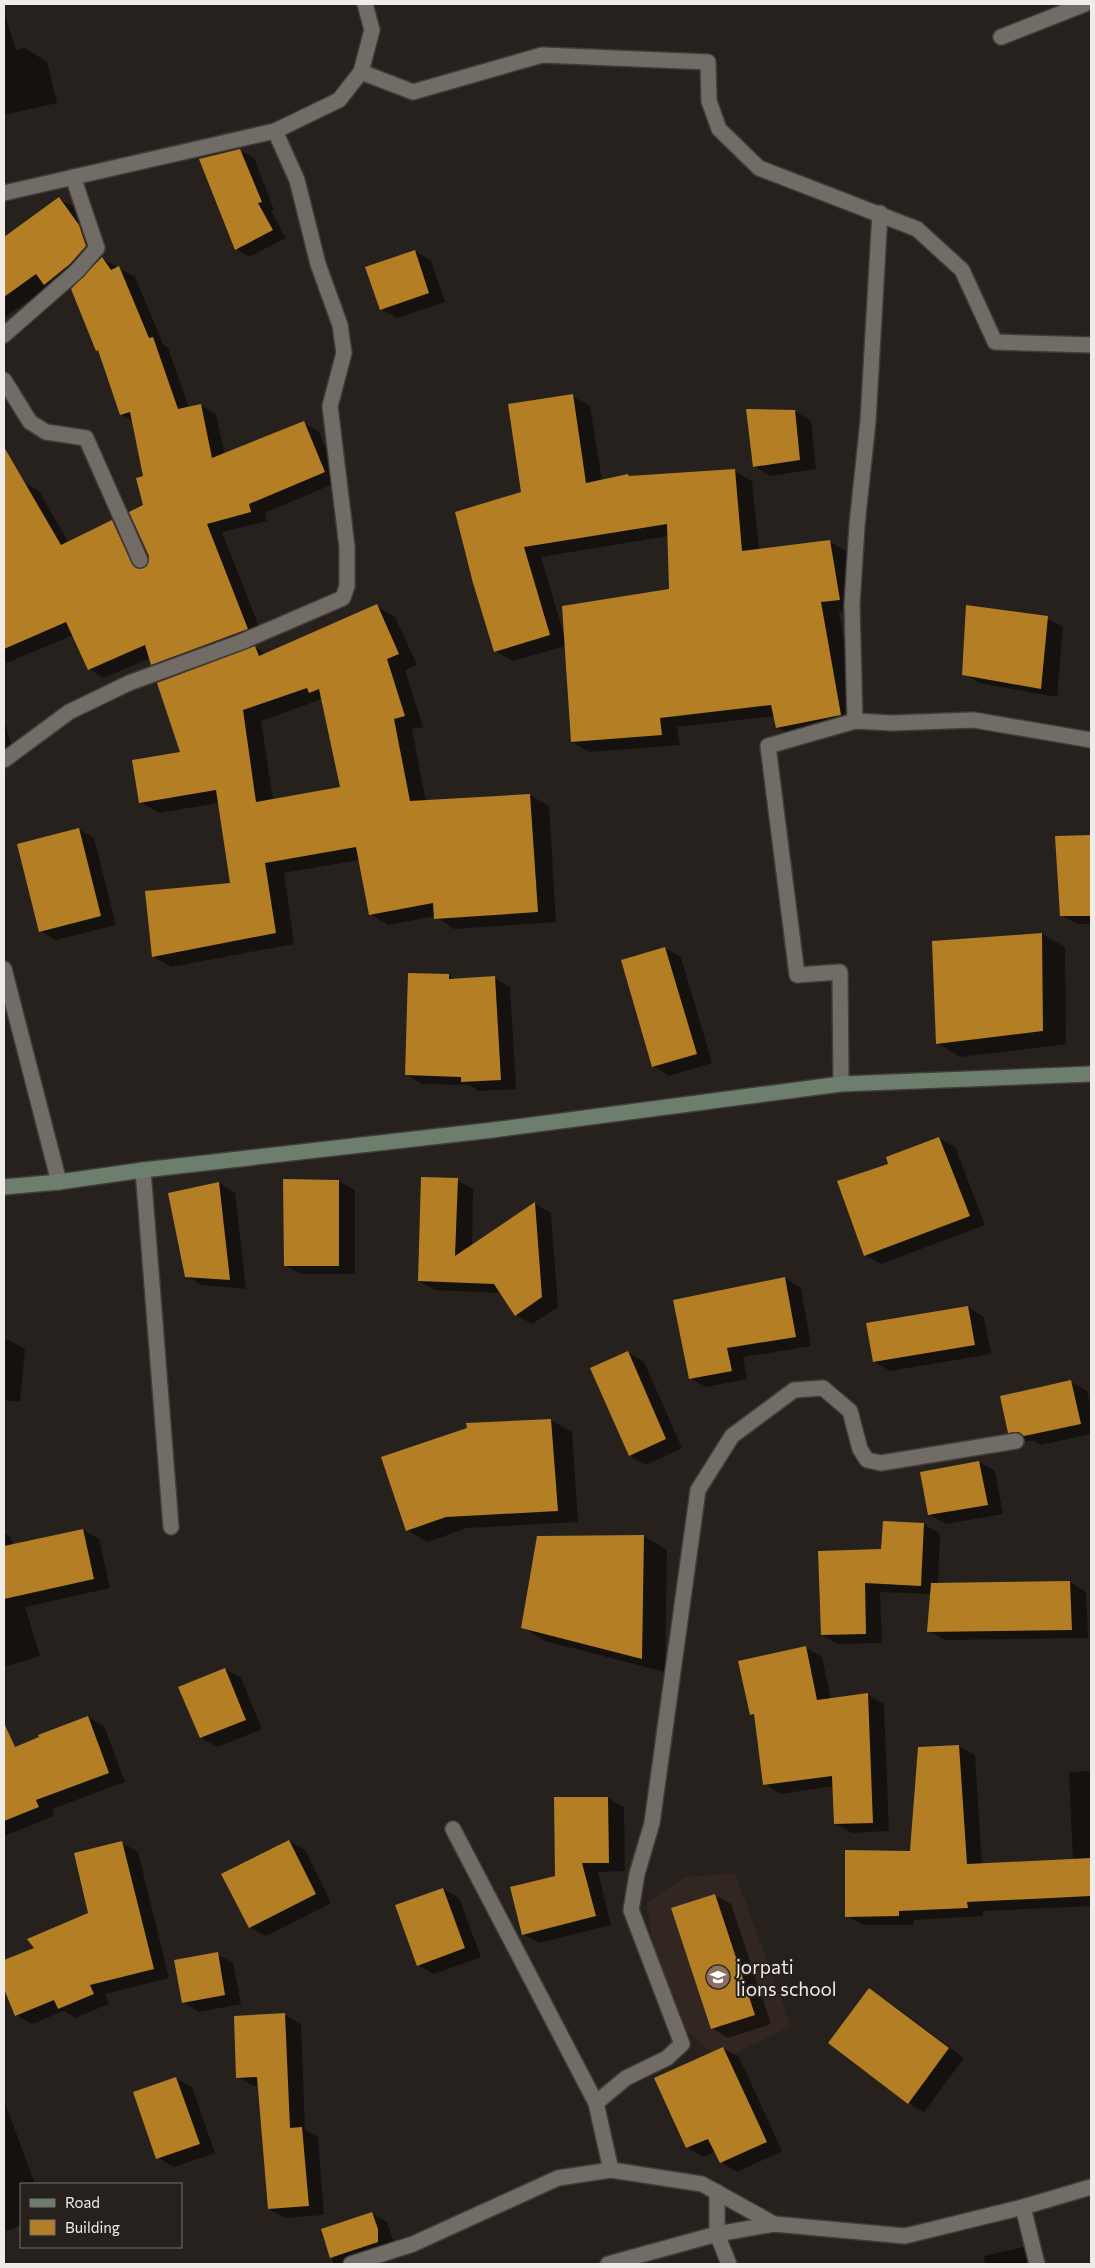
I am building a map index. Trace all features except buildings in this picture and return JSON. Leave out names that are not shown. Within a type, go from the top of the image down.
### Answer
[{"type":"main road","points":[[4,1187],[493,1130],[841,1084],[1091,1074]]},
{"type":"street","points":[[4,193],[275,131],[340,100],[361,72],[372,30],[365,4]]},
{"type":"street","points":[[1001,37],[1085,4]]},
{"type":"street","points":[[361,72],[413,92],[542,55],[708,62],[709,101],[719,129],[759,168],[917,228],[962,270],[995,342],[1091,345]]},
{"type":"street","points":[[4,760],[69,712],[129,683],[241,642],[343,598],[347,586],[347,547],[330,406],[344,353],[340,325],[318,264],[298,180],[275,131]]},
{"type":"street","points":[[4,335],[77,271],[97,248],[73,177]]},
{"type":"street","points":[[855,721],[852,605],[857,525],[868,421],[880,213]]},
{"type":"street","points":[[4,380],[30,422],[46,432],[86,438],[140,560]]},
{"type":"street","points":[[841,1084],[840,972],[797,975],[768,746],[855,721],[892,723],[974,720],[1091,740]]},
{"type":"street","points":[[4,969],[59,1182]]},
{"type":"street","points":[[143,1170],[171,1527]]},
{"type":"street","points":[[596,2103],[626,2078],[668,2058],[682,2044],[631,1910],[637,1874],[652,1823],[698,1490],[732,1436],[794,1390],[823,1388],[850,1411],[860,1449],[867,1460],[881,1463],[1016,1441]]},
{"type":"street","points":[[453,1828],[596,2103],[611,2170]]},
{"type":"street","points":[[351,2264],[413,2244],[558,2178],[611,2170],[702,2184],[774,2224]]},
{"type":"street","points":[[608,2264],[717,2234],[774,2224],[905,2236],[1023,2207],[1091,2187]]},
{"type":"street","points":[[717,2192],[717,2234],[729,2264]]},
{"type":"street","points":[[1023,2207],[1037,2264]]},
{"type":"shaded area","name":"jorpati lions school","points":[[735,1873],[791,2026],[721,2060],[675,2021],[651,1934],[647,1903],[685,1877]]},
{"type":"place","name":"jorpati lions school","points":[[718,1977]]}]
